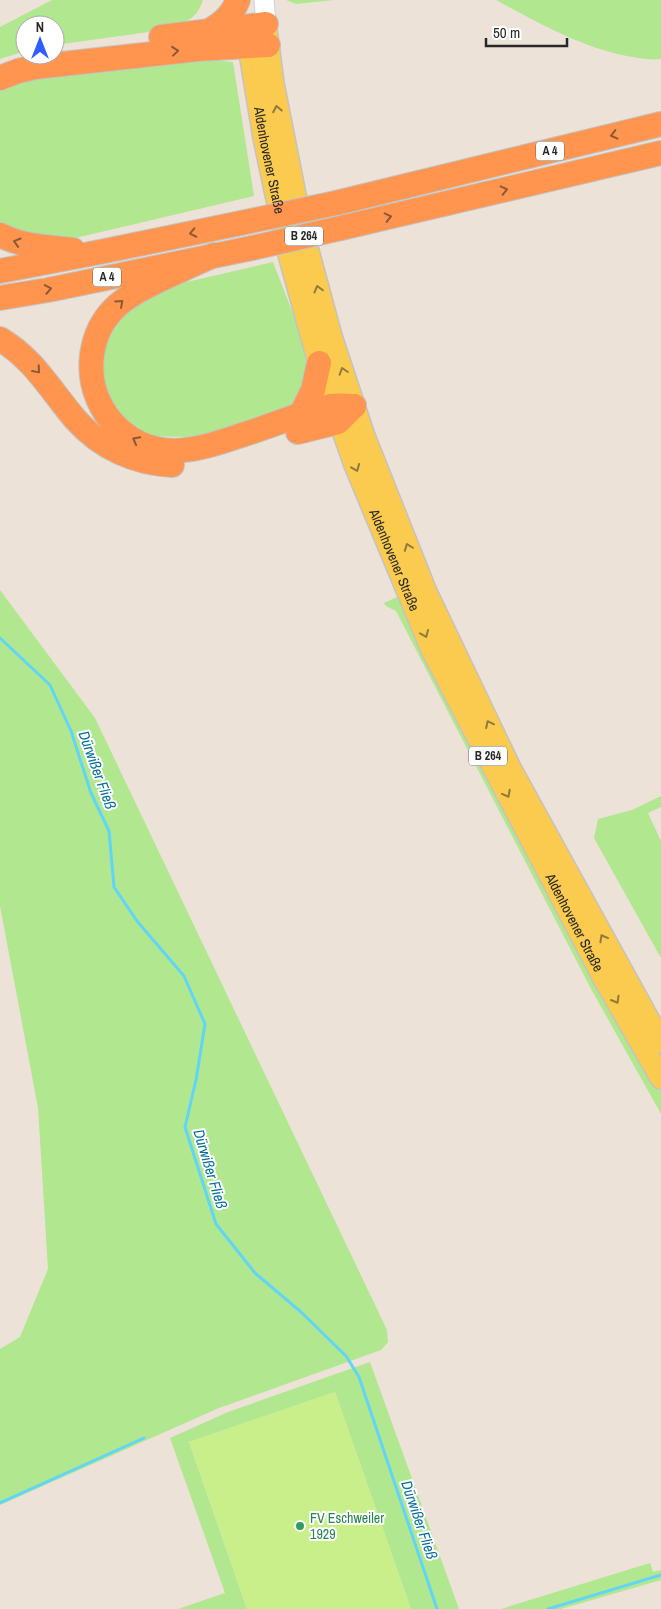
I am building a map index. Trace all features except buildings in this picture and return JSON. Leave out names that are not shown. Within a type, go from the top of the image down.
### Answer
[{"type":"highway","points":[[209,31],[229,16],[238,0]]},
{"type":"highway","points":[[65,50],[209,31],[258,36]]},
{"type":"highway","points":[[0,78],[34,67],[198,49],[258,36]]},
{"type":"highway","points":[[0,65],[15,59]]},
{"type":"highway","name":"A 4","points":[[0,271],[100,252],[336,202],[661,124]]},
{"type":"highway","name":"A 4","points":[[0,298],[252,248],[661,153]]},
{"type":"highway","points":[[0,235],[28,245],[100,252]]},
{"type":"highway","points":[[214,255],[141,288],[125,298],[111,312],[98,333],[92,354],[92,378],[102,406],[117,427],[131,438],[149,446],[177,451],[202,448],[300,416],[342,411]]},
{"type":"highway","points":[[0,340],[16,349],[35,367],[84,428],[120,453],[147,462],[173,465],[194,464],[288,434],[342,411]]},
{"type":"highway","points":[[300,416],[313,390],[319,363]]},
{"type":"main road","name":"Aldenhovener Straße","points":[[245,0],[258,36],[276,100],[301,225],[331,336],[342,411],[355,465],[432,650],[603,977],[661,1078]]},
{"type":"main road","name":"Aldenhovener Straße","points":[[264,0],[258,36],[264,138],[288,251],[319,363],[342,411],[368,445],[426,592],[510,768],[661,1042]]},
{"type":"green space","points":[[52,0],[203,0],[200,8],[188,20],[163,30],[65,44],[65,15],[23,15]]},
{"type":"green space","points":[[286,0],[334,0],[296,4]]},
{"type":"green space","points":[[496,0],[661,0],[661,59],[644,59],[619,54],[583,43],[547,27]]},
{"type":"green space","points":[[15,19],[15,54],[0,59],[0,27]]},
{"type":"green space","points":[[193,58],[233,62],[254,196],[67,240],[0,229],[0,84],[17,74],[77,75]]},
{"type":"green space","points":[[273,262],[306,347],[310,364],[308,376],[294,404],[283,414],[232,430],[187,437],[151,436],[122,419],[100,383],[107,328],[140,297],[178,284]]},
{"type":"green space","points":[[0,590],[95,718],[387,1330],[388,1342],[381,1350],[219,1408],[0,1505],[0,1349],[20,1337],[48,1269],[38,1108],[0,906]]},
{"type":"green space","points":[[397,597],[599,981],[661,1091],[661,1114],[590,987],[396,611],[384,603]]},
{"type":"green space","points":[[661,796],[661,807],[648,813],[661,841],[661,958],[594,838],[598,819],[632,810]]},
{"type":"green space","points":[[370,1362],[459,1609],[411,1609],[335,1392],[189,1442],[247,1609],[178,1609],[225,1593],[170,1438],[228,1412]]},
{"type":"green space","name":"FV Eschweiler 1929","points":[[335,1392],[411,1609],[247,1609],[189,1442]]},
{"type":"green space","points":[[650,1563],[653,1572],[661,1570],[661,1580],[561,1609],[501,1609]]},
{"type":"waterway","name":"Dürwißer Fließ","points":[[0,638],[50,685],[71,731],[91,793],[109,831],[114,887],[137,921],[184,976],[205,1024],[196,1080],[185,1127],[216,1224],[255,1273],[301,1312],[346,1356],[359,1377],[437,1609]]},
{"type":"waterway","points":[[0,1503],[144,1438]]},
{"type":"waterway","name":"Dürwißer Fließ","points":[[548,1609],[661,1575]]},
{"type":"place","name":"FV Eschweiler 1929","points":[[300,1526]]}]
